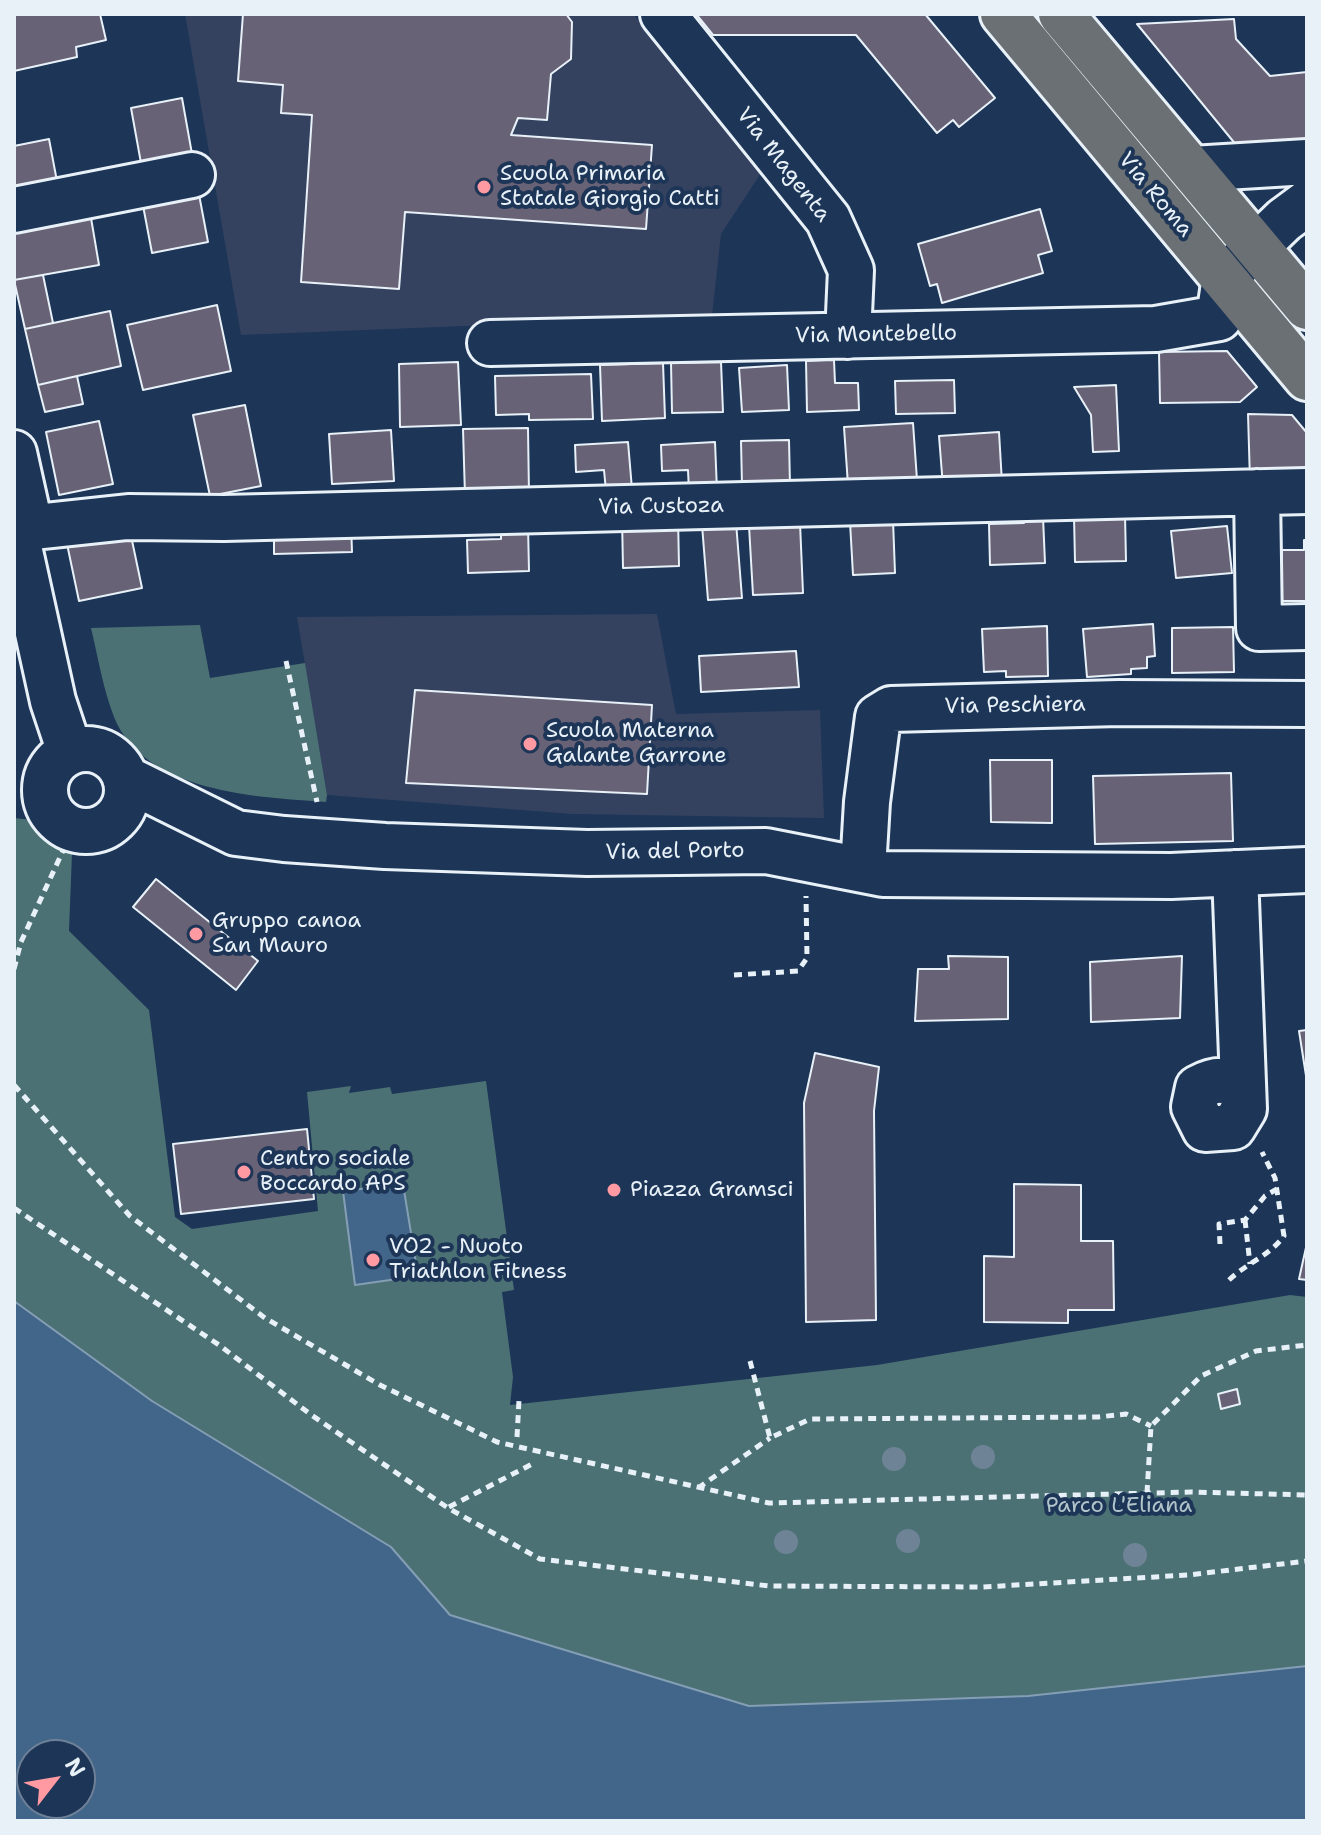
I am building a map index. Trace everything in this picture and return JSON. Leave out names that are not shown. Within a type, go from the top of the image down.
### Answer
[{"type":"main road","name":"Via Roma","points":[[1003,14],[1035,64],[1225,277],[1307,378]]},
{"type":"main road","name":"Via Roma","points":[[1076,22],[1192,169],[1283,223],[1307,307]]},
{"type":"street","name":"Via Magenta","points":[[663,14],[828,219],[851,270],[848,336]]},
{"type":"street","points":[[1192,169],[1307,162]]},
{"type":"street","points":[[14,210],[192,175]]},
{"type":"street","points":[[1225,277],[1283,223]]},
{"type":"street","name":"Via Montebello","points":[[490,343],[1156,329],[1219,318],[1225,277]]},
{"type":"street","points":[[14,453],[26,507],[15,527],[53,701],[70,752]]},
{"type":"street","name":"Via Custoza","points":[[15,527],[128,517],[224,518],[1307,491]]},
{"type":"street","points":[[1257,492],[1259,628],[1307,627]]},
{"type":"street","name":"Via Peschiera","points":[[863,869],[867,802],[878,717],[891,709],[1119,703],[1307,704]]},
{"type":"street","points":[[97,750],[119,766],[125,778],[125,803],[110,824],[86,832],[44,810],[46,778],[52,767],[70,752],[97,750]]},
{"type":"street","name":"Via del Porto","points":[[125,778],[236,833],[326,842],[587,853],[766,851],[883,874],[1171,876],[1307,870]]},
{"type":"street","points":[[1235,873],[1240,1105]]},
{"type":"path","points":[[286,661],[326,842]]},
{"type":"path","points":[[14,969],[44,810]]},
{"type":"path","points":[[734,975],[798,971],[807,958],[806,859]]},
{"type":"path","points":[[14,1085],[130,1216],[277,1325],[380,1385],[497,1442],[769,1503],[1147,1493],[1307,1495]]},
{"type":"path","points":[[1229,1280],[1273,1251],[1284,1236],[1275,1178],[1240,1105]]},
{"type":"path","points":[[1220,1244],[1219,1224],[1245,1220],[1265,1196],[1277,1189]]},
{"type":"path","points":[[14,1208],[219,1345],[310,1414],[448,1508],[540,1559],[769,1586],[983,1587],[1188,1575],[1307,1561]]},
{"type":"path","points":[[1245,1220],[1250,1264]]},
{"type":"path","points":[[1147,1493],[1151,1426],[1201,1376],[1256,1351],[1307,1345]]},
{"type":"path","points":[[750,1361],[770,1438]]},
{"type":"path","points":[[517,1437],[519,1400]]},
{"type":"path","points":[[697,1489],[770,1438],[810,1419],[1098,1417],[1126,1414],[1151,1426]]},
{"type":"path","points":[[448,1508],[536,1462]]},
{"type":"shaded area","name":"Scuola Primaria Statale Giorgio Catti","points":[[185,14],[633,14],[763,170],[721,234],[712,316],[241,335]]},
{"type":"shaded area","points":[[657,614],[676,714],[820,710],[824,818],[573,814],[327,795],[297,617]]},
{"type":"shaded area","points":[[403,1184],[418,1276],[355,1285],[343,1191]]},
{"type":"shaded area","points":[[14,1301],[152,1401],[391,1547],[450,1615],[749,1706],[1028,1696],[1307,1666],[1307,1821],[14,1821]]},
{"type":"green space","points":[[200,625],[210,678],[305,663],[326,802],[237,793],[206,786],[150,762],[129,742],[110,706],[91,628]]},
{"type":"green space","name":"Parco L'Eliana","points":[[14,818],[32,820],[72,853],[69,931],[149,1010],[175,1217],[192,1229],[318,1211],[307,1092],[351,1086],[349,1093],[390,1087],[392,1094],[486,1081],[514,1290],[502,1292],[513,1377],[510,1405],[877,1365],[1290,1295],[1307,1297],[1307,1666],[1028,1696],[749,1706],[450,1615],[391,1547],[152,1401],[14,1301]]},
{"type":"building","points":[[14,14],[100,14],[106,40],[76,47],[77,57],[14,71]]},
{"type":"building","points":[[243,14],[566,14],[572,22],[571,59],[551,74],[547,120],[518,118],[511,135],[652,145],[646,229],[405,212],[399,289],[301,282],[312,115],[281,113],[283,85],[238,81]]},
{"type":"building","points":[[696,14],[925,14],[995,98],[959,127],[953,120],[937,133],[856,35],[713,35]]},
{"type":"building","points":[[1234,19],[1236,39],[1270,76],[1307,72],[1307,145],[1237,146],[1137,24]]},
{"type":"building","points":[[182,98],[192,154],[141,163],[131,108]]},
{"type":"building","points":[[49,139],[59,192],[14,200],[14,146]]},
{"type":"building","points":[[197,184],[208,242],[152,253],[141,195]]},
{"type":"building","points":[[1040,209],[1052,251],[1038,255],[1043,273],[942,303],[937,284],[930,286],[918,244]]},
{"type":"building","points":[[90,212],[99,265],[14,280],[14,225]]},
{"type":"building","points":[[43,275],[53,323],[25,329],[14,280]]},
{"type":"building","points":[[217,305],[231,371],[143,390],[127,325]]},
{"type":"building","points":[[110,311],[121,366],[38,385],[25,329]]},
{"type":"building","points":[[1227,351],[1257,387],[1240,402],[1160,403],[1159,352]]},
{"type":"building","points":[[834,360],[835,383],[858,383],[859,410],[807,412],[806,361]]},
{"type":"building","points":[[458,362],[461,425],[400,427],[399,364]]},
{"type":"building","points":[[721,362],[723,412],[672,413],[671,363]]},
{"type":"building","points":[[663,363],[665,418],[602,421],[600,365]]},
{"type":"building","points":[[787,365],[789,410],[742,412],[739,368]]},
{"type":"building","points":[[591,374],[593,419],[529,420],[529,414],[496,415],[495,376]]},
{"type":"building","points":[[77,376],[83,404],[45,412],[38,385]]},
{"type":"building","points":[[954,380],[955,413],[896,414],[895,381]]},
{"type":"building","points":[[1116,385],[1119,451],[1093,452],[1091,415],[1074,387]]},
{"type":"building","points":[[245,405],[261,486],[210,496],[193,415]]},
{"type":"building","points":[[1248,414],[1292,415],[1307,433],[1307,479],[1250,481]]},
{"type":"building","points":[[99,421],[113,484],[59,495],[46,432]]},
{"type":"building","points":[[913,423],[917,480],[848,485],[844,427]]},
{"type":"building","points":[[528,428],[529,495],[465,496],[463,429]]},
{"type":"building","points":[[391,430],[394,481],[332,484],[329,434]]},
{"type":"building","points":[[999,432],[1002,483],[943,487],[939,436]]},
{"type":"building","points":[[789,440],[790,485],[742,486],[741,441]]},
{"type":"building","points":[[628,442],[632,489],[606,491],[604,470],[576,472],[575,445]]},
{"type":"building","points":[[715,442],[717,491],[689,492],[688,470],[662,471],[661,445]]},
{"type":"building","points":[[1125,515],[1126,561],[1075,562],[1074,516]]},
{"type":"building","points":[[678,517],[679,566],[623,568],[622,518]]},
{"type":"building","points":[[1024,517],[1043,517],[1045,563],[990,565],[989,524],[1024,523]]},
{"type":"building","points":[[893,520],[895,573],[853,575],[850,522]]},
{"type":"building","points":[[736,522],[742,598],[708,600],[702,525]]},
{"type":"building","points":[[351,523],[352,552],[274,554],[274,525]]},
{"type":"building","points":[[800,523],[803,593],[753,595],[749,526]]},
{"type":"building","points":[[528,525],[529,571],[468,573],[467,540],[501,539],[501,526]]},
{"type":"building","points":[[1227,526],[1232,573],[1176,578],[1171,531]]},
{"type":"building","points":[[130,531],[142,588],[79,601],[67,544]]},
{"type":"building","points":[[1304,540],[1307,540],[1307,601],[1282,601],[1282,550],[1304,550]]},
{"type":"building","points":[[1153,624],[1155,656],[1147,657],[1147,668],[1131,669],[1131,674],[1087,677],[1083,629]]},
{"type":"building","points":[[1047,626],[1048,676],[1006,677],[1006,671],[984,672],[982,629]]},
{"type":"building","points":[[1233,627],[1234,672],[1172,673],[1172,628]]},
{"type":"building","points":[[796,651],[799,687],[701,692],[699,656]]},
{"type":"building","name":"Scuola Materna Galante Garrone","points":[[415,690],[652,705],[647,794],[406,783]]},
{"type":"building","points":[[990,760],[1052,760],[1052,823],[991,822]]},
{"type":"building","points":[[1231,773],[1233,841],[1095,844],[1093,776]]},
{"type":"building","name":"Gruppo canoa San Mauro","points":[[156,879],[258,961],[236,990],[133,907]]},
{"type":"building","points":[[948,956],[1008,957],[1008,1019],[915,1021],[918,969],[949,969]]},
{"type":"building","points":[[1182,956],[1180,1018],[1091,1022],[1090,962]]},
{"type":"building","points":[[1307,1030],[1307,1082],[1299,1031]]},
{"type":"building","points":[[815,1053],[879,1067],[874,1111],[876,1320],[806,1322],[804,1103]]},
{"type":"building","name":"Centro sociale Boccardo APS","points":[[307,1129],[314,1199],[181,1214],[173,1144]]},
{"type":"building","points":[[1014,1184],[1081,1185],[1081,1241],[1113,1241],[1114,1310],[1068,1310],[1068,1323],[984,1322],[984,1256],[1014,1257]]},
{"type":"building","points":[[1307,1243],[1307,1280],[1299,1279]]},
{"type":"building","points":[[1237,1389],[1240,1404],[1221,1409],[1218,1394]]},
{"type":"place","name":"Scuola Primaria Statale Giorgio Catti","points":[[484,187]]},
{"type":"place","name":"Scuola Materna Galante Garrone","points":[[530,744]]},
{"type":"place","name":"Gruppo canoa San Mauro","points":[[196,934]]},
{"type":"place","name":"Centro sociale Boccardo APS","points":[[244,1172]]},
{"type":"place","name":"Piazza Gramsci","points":[[614,1190]]},
{"type":"place","name":"VO2 - Nuoto Triathlon Fitness","points":[[373,1260]]}]
